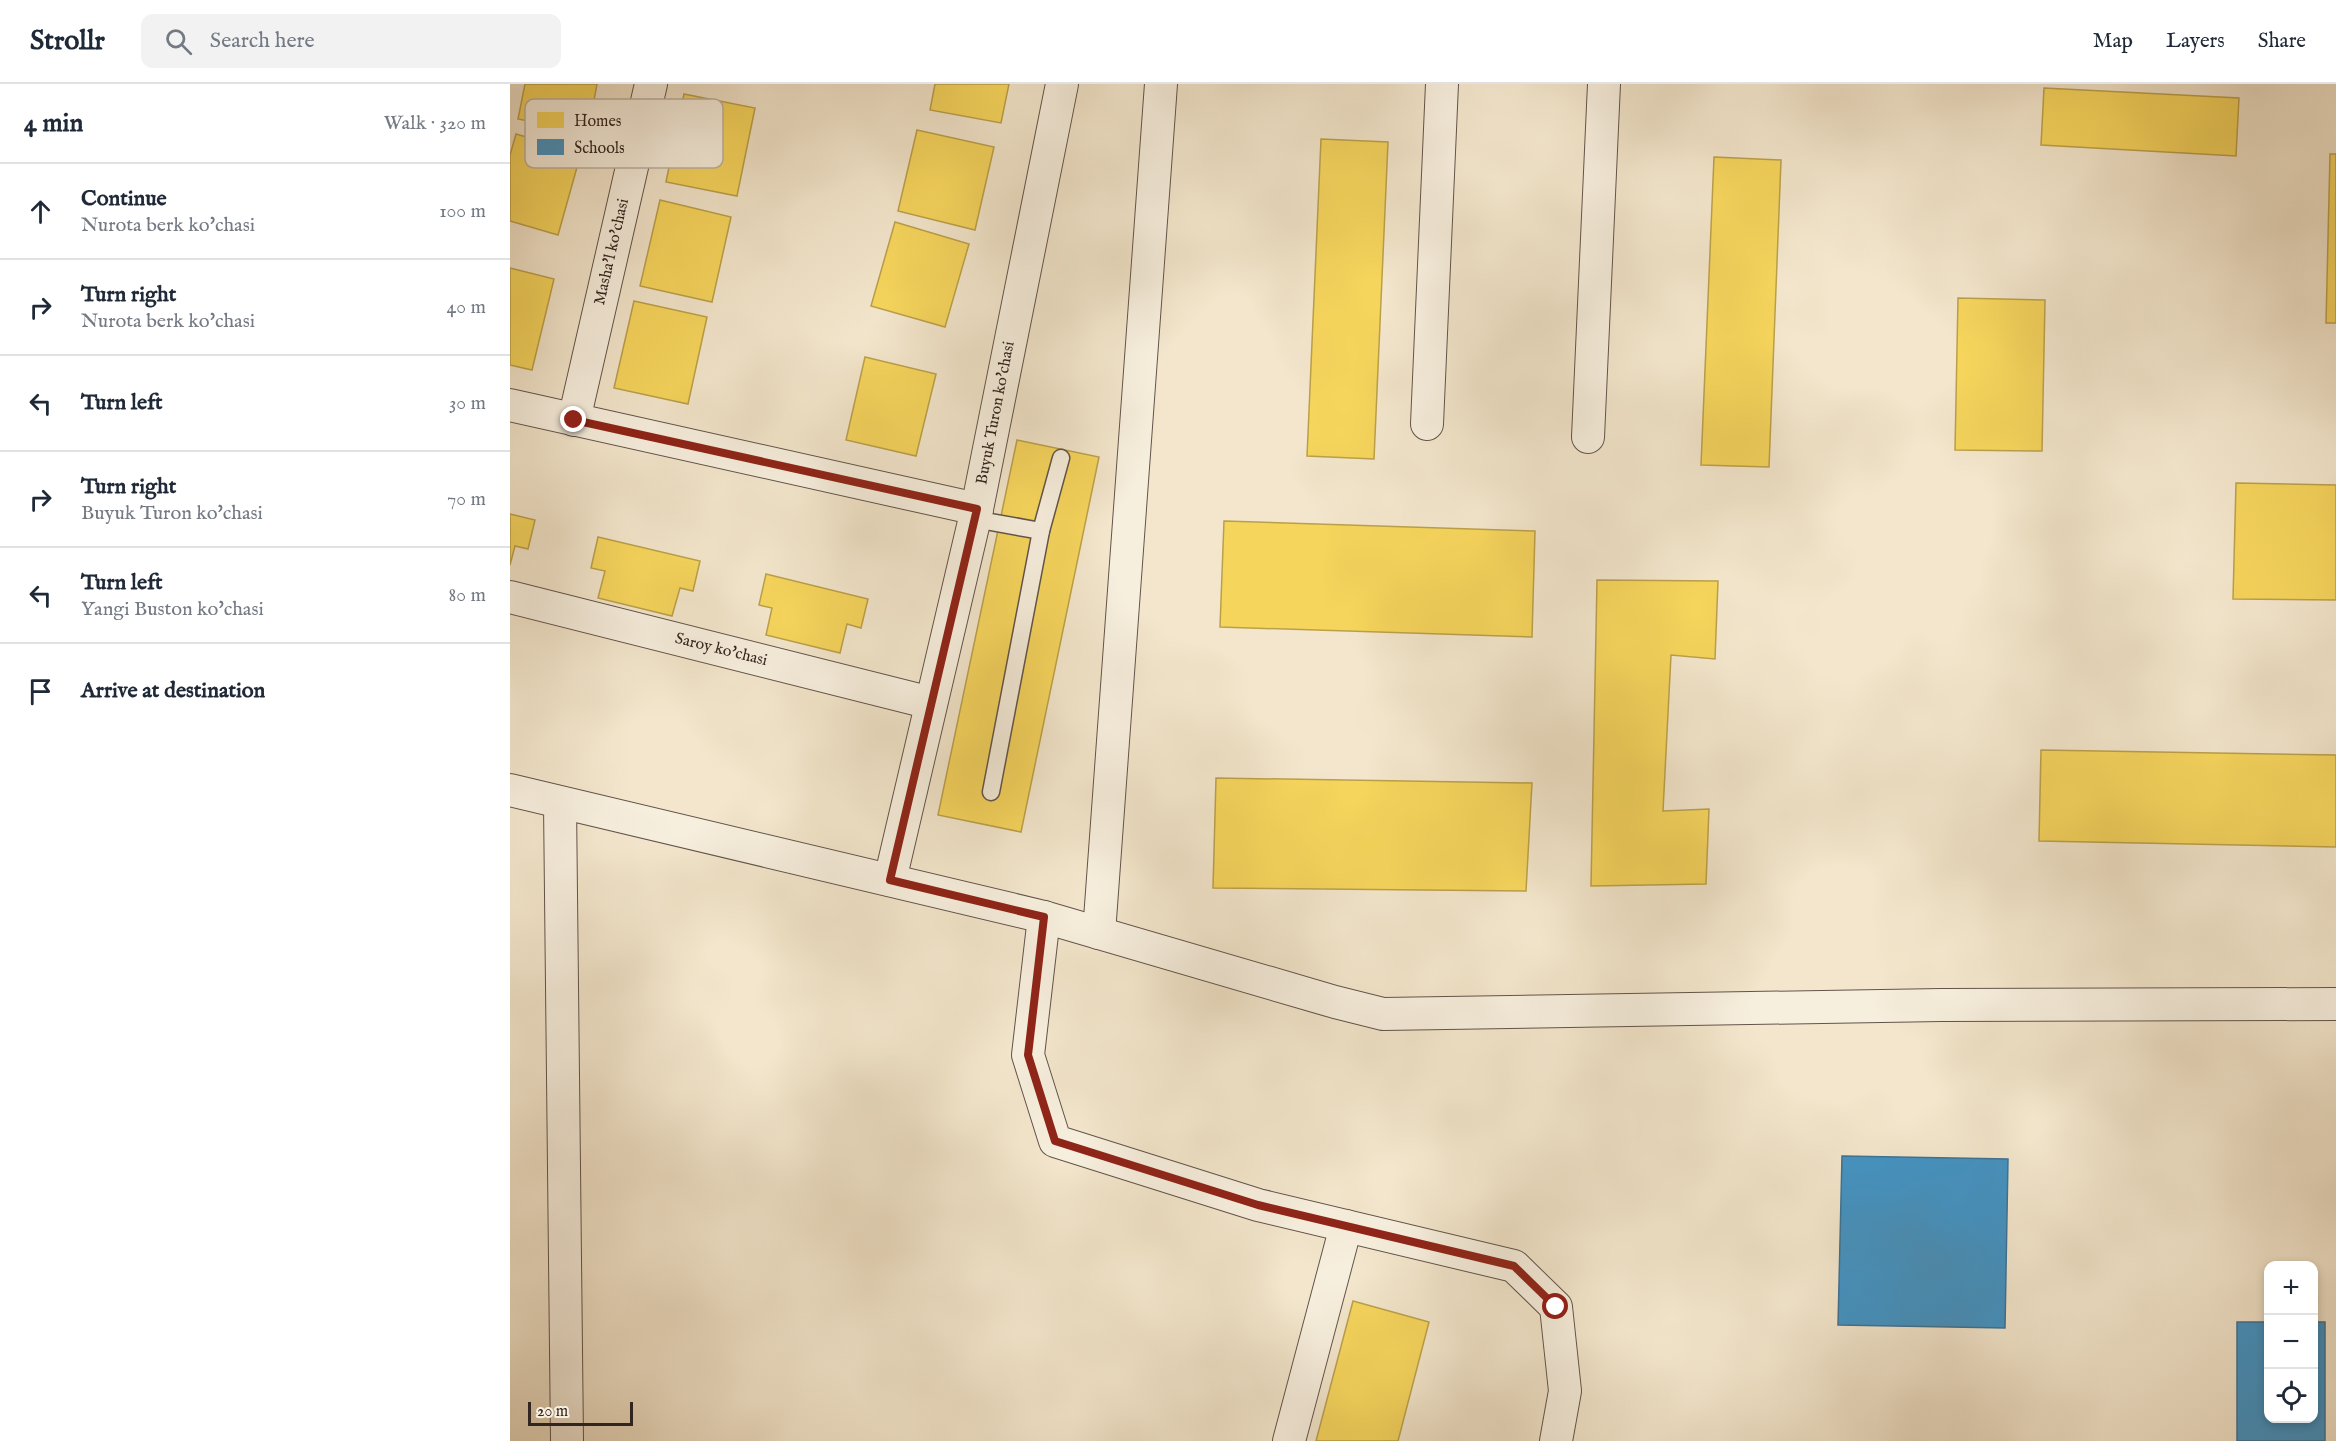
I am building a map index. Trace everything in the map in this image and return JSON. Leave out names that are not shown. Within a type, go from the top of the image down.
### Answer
[{"type":"street","name":"Masha'l ko'chasi","points":[[648,99],[651,84]]},
{"type":"street","name":"Buyuk Turon ko'chasi","points":[[890,880],[976,514],[1062,84]]},
{"type":"street","points":[[1099,933],[1161,84]]},
{"type":"street","points":[[1427,424],[1442,84]]},
{"type":"street","points":[[1588,436],[1604,84]]},
{"type":"street","name":"Masha'l ko'chasi","points":[[574,420],[632,168]]},
{"type":"street","points":[[510,405],[976,514]]},
{"type":"street","name":"Saroy ko'chasi","points":[[510,597],[931,703]]},
{"type":"street","points":[[510,790],[1044,917],[1383,1014],[1941,1005],[2336,1004]]},
{"type":"street","points":[[560,803],[567,1441]]},
{"type":"street","points":[[1044,917],[1028,1055],[1055,1141],[1258,1205],[1514,1266],[1556,1307],[1565,1391],[1556,1441]]},
{"type":"street","points":[[1289,1441],[1346,1226]]},
{"type":"lane","points":[[991,792],[1041,531],[1061,458]]},
{"type":"lane","points":[[976,514],[1041,531]]},
{"type":"building: Homes","points":[[525,84],[597,84],[594,99],[525,99],[525,120],[518,119]]},
{"type":"building: Homes","points":[[935,84],[1009,84],[1001,123],[930,110]]},
{"type":"building: Homes","points":[[2044,88],[2239,98],[2236,156],[2041,145]]},
{"type":"building: Homes","points":[[684,94],[709,99],[683,99]]},
{"type":"building: Homes","points":[[723,102],[755,108],[737,196],[666,182],[669,168],[723,168]]},
{"type":"building: Homes","points":[[917,130],[994,147],[975,230],[898,211]]},
{"type":"building: Homes","points":[[516,134],[525,137],[525,168],[577,168],[558,235],[510,221],[510,155]]},
{"type":"building: Homes","points":[[1321,139],[1388,142],[1374,459],[1307,456]]},
{"type":"building: Homes","points":[[2330,154],[2336,154],[2336,323],[2326,323]]},
{"type":"building: Homes","points":[[1714,157],[1781,160],[1769,467],[1701,465]]},
{"type":"building: Homes","points":[[660,200],[731,217],[712,302],[640,286]]},
{"type":"building: Homes","points":[[895,222],[969,244],[945,327],[871,306]]},
{"type":"building: Homes","points":[[510,268],[554,279],[532,370],[510,365]]},
{"type":"building: Homes","points":[[1958,298],[2045,300],[2042,451],[1955,450]]},
{"type":"building: Homes","points":[[634,301],[707,317],[688,404],[614,388]]},
{"type":"building: Homes","points":[[865,357],[936,374],[916,456],[846,440]]},
{"type":"building: Homes","points":[[1017,440],[1099,457],[1021,832],[938,815]]},
{"type":"building: Homes","points":[[2236,483],[2336,485],[2336,600],[2233,599]]},
{"type":"building: Homes","points":[[510,514],[535,520],[528,549],[515,546],[510,565]]},
{"type":"building: Homes","points":[[1224,521],[1535,531],[1532,637],[1220,627]]},
{"type":"building: Homes","points":[[598,537],[700,561],[693,591],[680,588],[672,616],[598,598],[605,571],[591,568]]},
{"type":"building: Homes","points":[[766,574],[868,599],[861,628],[847,624],[840,653],[766,635],[772,608],[759,605]]},
{"type":"building: Homes","points":[[1597,580],[1718,581],[1715,659],[1671,655],[1663,811],[1709,809],[1706,884],[1591,886]]},
{"type":"building: Homes","points":[[2041,750],[2336,755],[2336,847],[2039,841]]},
{"type":"building: Homes","points":[[1216,778],[1532,783],[1526,891],[1213,888]]},
{"type":"building: Homes","points":[[1353,1301],[1429,1322],[1398,1441],[1316,1441]]},
{"type":"building: Schools","points":[[1842,1156],[2008,1159],[2005,1328],[1838,1325]]},
{"type":"building: Schools","points":[[2237,1322],[2264,1322],[2264,1423],[2318,1423],[2318,1322],[2325,1322],[2325,1441],[2237,1441]]},
{"type":"route","points":[[574,420],[977,509],[890,880],[1044,917],[1028,1055],[1055,1141],[1258,1205],[1514,1266],[1556,1307]]}]
